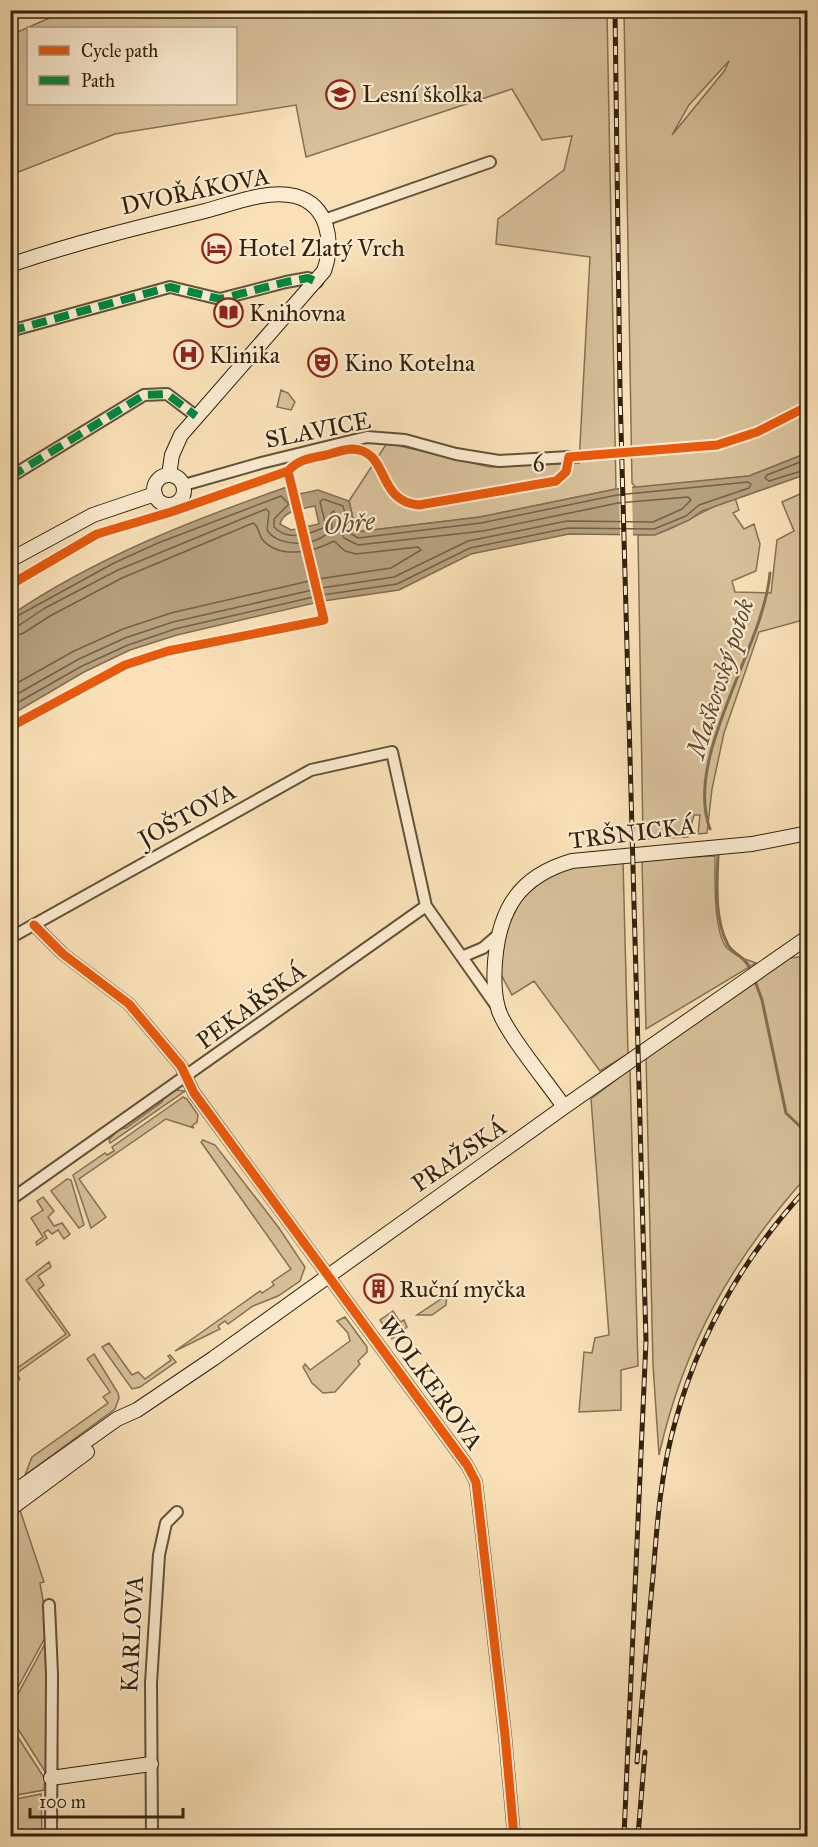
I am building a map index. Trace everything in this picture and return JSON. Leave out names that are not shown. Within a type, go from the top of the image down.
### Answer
[{"type":"street","points":[[169,474],[176,444],[196,416],[317,282],[326,267],[330,248],[330,239],[324,220],[490,162]]},
{"type":"street","name":"DVOŘÁKOVA","points":[[10,265],[118,231],[274,195],[302,199],[324,220]]},
{"type":"street","points":[[10,331],[170,287],[220,300],[286,282],[308,278],[317,282]]},
{"type":"street","points":[[10,477],[144,395],[167,394],[196,416]]},
{"type":"street","name":"SLAVICE","points":[[184,485],[367,437],[405,440],[456,454],[499,461],[569,457]]},
{"type":"street","points":[[169,474],[178,477],[184,485],[183,497],[174,504],[162,503],[155,494],[158,480],[169,474]]},
{"type":"street","points":[[10,560],[93,515],[155,494]]},
{"type":"street","name":"JOŠTOVA","points":[[10,938],[310,770],[392,752],[426,906]]},
{"type":"street","name":"TRŠNICKÁ","points":[[497,1007],[495,965],[498,935],[516,895],[534,877],[556,866],[590,858],[752,844],[807,833]]},
{"type":"street","points":[[426,906],[464,956],[564,1107]]},
{"type":"street","name":"PEKAŘSKÁ","points":[[10,1200],[186,1078],[426,906]]},
{"type":"street","name":"WOLKEROVA","points":[[34,925],[63,954],[129,1004],[181,1066],[194,1093],[467,1465],[476,1482],[514,1836]]},
{"type":"street","points":[[464,956],[483,948],[498,935]]},
{"type":"street","name":"PRAŽSKÁ","points":[[10,1494],[117,1419],[137,1410],[807,937]]},
{"type":"street","name":"PRAŽSKÁ","points":[[10,1509],[123,1425],[137,1410]]},
{"type":"street","name":"KARLOVA","points":[[152,1836],[151,1683],[159,1552],[166,1523],[177,1512]]},
{"type":"street","points":[[49,1605],[52,1674],[51,1836]]},
{"type":"street","points":[[51,1778],[151,1764]]},
{"type":"shaded area","points":[[65,11],[607,11],[616,489],[480,517],[356,532],[349,501],[387,443],[490,467],[579,463],[590,257],[496,244],[498,219],[564,170],[572,136],[542,140],[512,89],[306,157],[296,105],[115,134],[11,175],[11,35],[27,28],[27,105],[237,105],[237,27],[29,27]]},
{"type":"shaded area","points":[[624,11],[751,11],[748,17],[753,11],[807,11],[807,453],[749,476],[636,488],[632,483]],"holes":[[[729,61],[725,70],[672,135],[689,105]]]},
{"type":"shaded area","points":[[281,390],[288,393],[295,402],[291,410],[277,407]]},
{"type":"shaded area","points":[[807,491],[807,619],[759,632],[724,733],[712,789],[707,833],[698,834],[700,815],[694,815],[688,837],[643,839],[638,535],[664,531],[735,498],[739,510],[733,513],[744,529],[754,524],[760,544],[756,571],[732,581],[735,592],[771,593],[777,540],[794,531],[782,502]]},
{"type":"shaded area","points":[[715,856],[717,917],[722,940],[733,953],[756,963],[646,1029],[642,859]]},
{"type":"shaded area","points":[[623,861],[628,1054],[600,1071],[534,981],[512,995],[498,969],[504,935],[525,891],[546,876],[581,864]]},
{"type":"shaded area","points":[[807,956],[807,1176],[756,1239],[714,1305],[682,1376],[659,1455],[653,1365],[646,1056],[790,958]]},
{"type":"shaded area","points":[[630,1069],[638,1366],[621,1370],[621,1410],[579,1412],[584,1352],[592,1353],[595,1338],[609,1335],[591,1099]]},
{"type":"shaded area","points":[[173,1090],[185,1091],[110,1143],[109,1140],[119,1129],[126,1128],[162,1102],[165,1095]]},
{"type":"shaded area","points":[[183,1097],[198,1115],[197,1122],[192,1126],[194,1128],[166,1119],[79,1179],[106,1217],[91,1228],[73,1175],[105,1153],[107,1155],[114,1151],[112,1147]]},
{"type":"shaded area","points":[[203,1140],[215,1145],[279,1228],[305,1267],[300,1281],[278,1296],[253,1306],[228,1324],[225,1321],[218,1326],[220,1329],[175,1351],[260,1291],[262,1293],[274,1285],[272,1282],[291,1269],[201,1142]]},
{"type":"shaded area","points":[[67,1179],[71,1180],[84,1225],[79,1228],[51,1191]]},
{"type":"shaded area","points":[[43,1197],[54,1211],[48,1217],[54,1226],[62,1223],[70,1234],[64,1239],[58,1230],[52,1234],[48,1230],[44,1233],[47,1238],[37,1245],[36,1242],[43,1237],[31,1218],[43,1210],[37,1201]]},
{"type":"shaded area","points":[[49,1262],[51,1267],[38,1276],[44,1285],[38,1290],[70,1335],[17,1373],[20,1380],[13,1371],[66,1334],[26,1280]]},
{"type":"shaded area","points":[[447,1295],[446,1305],[432,1315],[417,1315]]},
{"type":"shaded area","points":[[393,1311],[400,1322],[404,1320],[407,1327],[392,1339],[380,1320]]},
{"type":"shaded area","points":[[345,1317],[367,1347],[367,1352],[358,1361],[360,1364],[335,1392],[323,1393],[312,1383],[303,1367],[305,1364],[310,1370],[350,1341],[348,1333],[337,1321]]},
{"type":"shaded area","points":[[109,1343],[132,1375],[138,1372],[145,1379],[171,1360],[168,1356],[170,1355],[176,1362],[140,1387],[132,1389],[102,1347]]},
{"type":"shaded area","points":[[94,1354],[118,1393],[119,1398],[115,1409],[25,1475],[32,1457],[108,1403],[103,1397],[110,1392],[87,1359]]},
{"type":"shaded area","points":[[20,1510],[44,1582],[40,1583],[47,1623],[46,1636],[11,1700],[11,1517]]},
{"type":"shaded area","points":[[46,1642],[46,1773],[11,1718],[11,1707]]},
{"type":"shaded area","points":[[10,1725],[45,1779],[44,1790],[11,1796]]},
{"type":"shaded area","points":[[41,1794],[42,1836],[11,1836],[11,1800]]},
{"type":"water","name":"Ohře","points":[[807,453],[807,474],[702,511],[689,520],[655,535],[569,534],[471,554],[399,590],[323,601],[177,635],[130,650],[84,672],[11,715],[11,615],[43,594],[110,558],[180,527],[287,487],[290,496],[318,490],[349,501],[356,532],[480,517],[616,489],[749,476]],"holes":[[[315,506],[319,524],[291,530],[280,524],[289,513]]]},
{"type":"pier","points":[[619,486],[632,486],[633,538],[620,538]]},
{"type":"waterway","name":"Maškovský potok","points":[[710,829],[705,800],[707,769],[716,736],[765,602],[770,573]]},
{"type":"waterway","name":"Maškovský potok","points":[[718,855],[717,901],[720,924],[728,945],[750,969]]},
{"type":"waterway","name":"Maškovský potok","points":[[755,981],[762,1000],[786,1113],[808,1134]]},
{"type":"railway","points":[[615,10],[620,392],[646,1341],[624,1836]]},
{"type":"railway","points":[[637,1762],[658,1516],[663,1477],[676,1419],[698,1355],[728,1296],[765,1239],[808,1187]]},
{"type":"railway","points":[[638,1836],[645,1752]]},
{"type":"marked path","points":[[10,331],[170,287],[220,299],[308,278],[317,282]]},
{"type":"marked path","points":[[10,477],[144,395],[167,394],[196,416]]},
{"type":"cycle path","name":"6","points":[[10,585],[97,534],[171,512],[288,471],[296,464],[306,460],[343,450],[353,449],[365,452],[373,458],[396,495],[405,502],[419,505],[556,481],[566,472],[569,457],[717,445],[757,432],[808,406]]},
{"type":"cycle path","points":[[10,727],[125,665],[168,651],[324,620],[288,471]]},
{"type":"cycle path","points":[[34,925],[63,954],[129,1004],[181,1066],[194,1093],[467,1465],[476,1482],[505,1735],[514,1836]]},
{"type":"place","name":"Lesní školka","points":[[341,94]]},
{"type":"place","name":"Hotel Zlatý Vrch","points":[[217,248]]},
{"type":"place","name":"Knihovna","points":[[228,313]]},
{"type":"place","name":"Klinika","points":[[188,355]]},
{"type":"place","name":"Kino Kotelna","points":[[323,363]]},
{"type":"place","name":"Ruční myčka","points":[[378,1289]]}]
